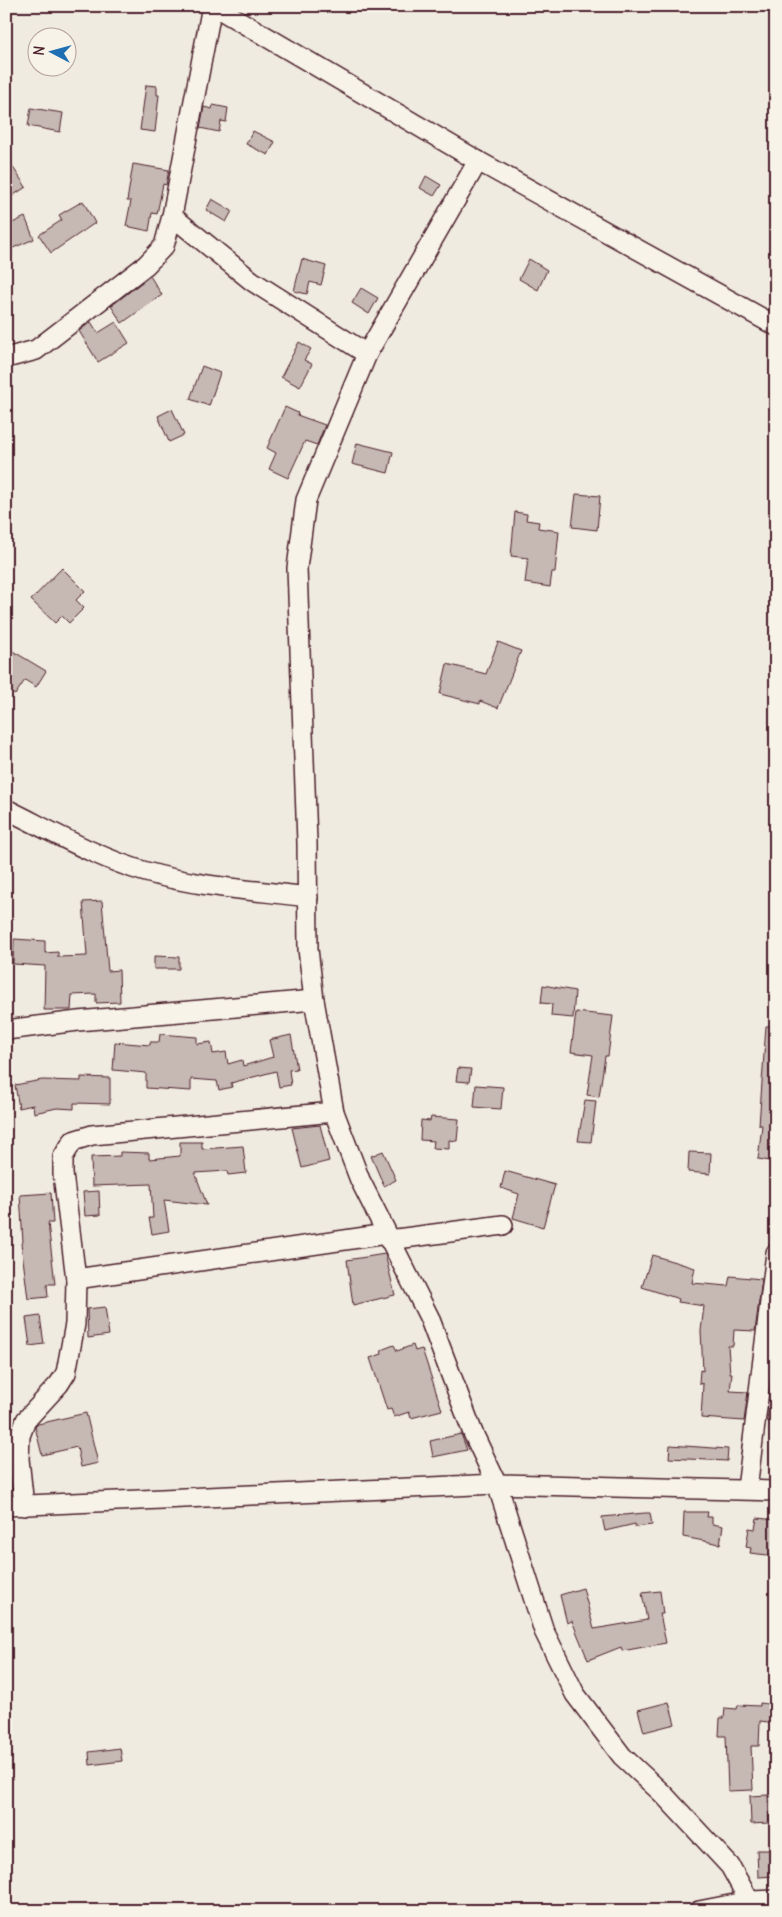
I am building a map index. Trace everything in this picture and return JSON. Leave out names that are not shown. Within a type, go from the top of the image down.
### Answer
[{"type":"street","points":[[6,358],[36,350],[146,265],[164,246],[172,216],[213,6],[478,161],[776,326]]},
{"type":"street","points":[[478,161],[367,354],[306,500],[297,568],[308,897],[308,949],[314,1000],[334,1112],[360,1180],[387,1237],[429,1316],[473,1433],[497,1484],[544,1631],[575,1694],[622,1756],[663,1794],[730,1866],[752,1906]]},
{"type":"street","points":[[172,216],[252,280],[367,354]]},
{"type":"street","points":[[6,809],[102,855],[144,871],[195,883],[308,897]]},
{"type":"street","points":[[6,1030],[78,1021],[314,1000]]},
{"type":"street","points":[[334,1112],[92,1135],[73,1141],[63,1157],[62,1174],[76,1279],[75,1324],[66,1373],[59,1384],[26,1420],[20,1436],[15,1506],[497,1484],[776,1491]]},
{"type":"street","points":[[76,1279],[387,1237],[503,1225]]},
{"type":"street","points":[[747,1490],[776,1253]]},
{"type":"street","points":[[699,1911],[752,1906],[776,1900]]},
{"type":"building","points":[[146,85],[157,86],[157,95],[159,95],[155,132],[140,130]]},
{"type":"building","points":[[213,105],[228,108],[226,122],[221,121],[219,132],[200,128],[204,107],[212,109]]},
{"type":"building","points":[[31,108],[63,113],[60,132],[28,126]]},
{"type":"building","points":[[253,131],[275,142],[268,155],[246,144]]},
{"type":"building","points":[[6,157],[26,187],[6,200]]},
{"type":"building","points":[[133,164],[169,170],[166,185],[163,184],[157,214],[152,213],[149,231],[126,226],[131,201],[127,201]]},
{"type":"building","points":[[426,176],[441,185],[434,196],[420,188]]},
{"type":"building","points":[[212,199],[232,211],[226,222],[206,210]]},
{"type":"building","points":[[83,201],[95,223],[51,253],[39,235],[62,220],[59,215]]},
{"type":"building","points":[[25,217],[34,239],[6,251],[6,226]]},
{"type":"building","points":[[302,259],[326,266],[321,285],[310,282],[307,294],[294,291]]},
{"type":"building","points":[[529,259],[547,270],[538,290],[519,279]]},
{"type":"building","points":[[150,276],[162,295],[122,323],[111,306]]},
{"type":"building","points":[[361,288],[378,298],[369,314],[352,303]]},
{"type":"building","points":[[91,322],[98,333],[116,322],[129,343],[98,362],[79,331]]},
{"type":"building","points":[[299,342],[311,349],[304,360],[312,364],[300,387],[281,377]]},
{"type":"building","points":[[202,366],[220,373],[209,406],[190,399]]},
{"type":"building","points":[[285,407],[298,413],[297,415],[325,425],[317,445],[305,441],[288,478],[269,469],[276,453],[267,448]]},
{"type":"building","points":[[172,409],[184,435],[169,442],[158,416]]},
{"type":"building","points":[[357,443],[393,452],[388,473],[352,464]]},
{"type":"building","points":[[576,494],[600,496],[597,530],[572,527]]},
{"type":"building","points":[[515,512],[527,514],[526,520],[539,522],[538,528],[559,531],[555,572],[552,572],[550,587],[525,583],[528,558],[511,556]]},
{"type":"building","points":[[62,568],[85,591],[76,600],[84,608],[69,623],[62,616],[55,623],[31,600]]},
{"type":"building","points":[[498,642],[521,651],[498,708],[480,701],[480,704],[440,694],[447,664],[486,674]]},
{"type":"building","points":[[6,647],[46,671],[36,687],[25,680],[15,695],[6,689]]},
{"type":"building","points":[[102,901],[108,971],[119,970],[120,1002],[96,1003],[96,994],[72,995],[71,1010],[44,1010],[45,966],[13,964],[14,939],[45,941],[45,953],[58,952],[58,957],[87,956],[83,902]]},
{"type":"building","points":[[154,956],[179,957],[179,969],[154,969]]},
{"type":"building","points":[[543,985],[575,991],[573,1018],[551,1016],[552,1004],[541,1003]]},
{"type":"building","points":[[576,1012],[613,1016],[608,1056],[605,1056],[599,1097],[587,1095],[593,1055],[571,1052]]},
{"type":"building","points":[[766,1026],[776,1026],[776,1162],[758,1159],[762,1125],[759,1125]]},
{"type":"building","points":[[160,1034],[197,1037],[197,1044],[211,1042],[213,1054],[226,1052],[228,1064],[242,1060],[243,1066],[273,1057],[269,1040],[291,1035],[297,1069],[289,1070],[291,1085],[279,1087],[276,1071],[231,1083],[232,1087],[219,1090],[217,1081],[191,1079],[191,1091],[146,1088],[146,1073],[113,1070],[115,1042],[150,1045],[150,1042],[159,1042]]},
{"type":"building","points":[[458,1068],[471,1069],[469,1082],[456,1081]]},
{"type":"building","points":[[81,1077],[110,1078],[110,1104],[74,1103],[74,1109],[57,1108],[34,1113],[33,1105],[19,1108],[15,1085],[42,1080],[81,1081]]},
{"type":"building","points":[[476,1085],[503,1087],[501,1109],[474,1107]]},
{"type":"building","points":[[585,1100],[596,1101],[591,1142],[578,1141]]},
{"type":"building","points":[[431,1117],[459,1119],[457,1141],[449,1140],[449,1149],[433,1148],[434,1141],[420,1140],[421,1120],[430,1121]]},
{"type":"building","points":[[320,1125],[329,1161],[302,1168],[292,1128]]},
{"type":"building","points":[[180,1142],[202,1142],[202,1149],[243,1146],[246,1173],[228,1175],[227,1171],[195,1173],[207,1205],[164,1200],[169,1231],[152,1234],[149,1218],[153,1218],[151,1184],[92,1186],[91,1157],[120,1156],[120,1152],[149,1153],[149,1159],[180,1156]]},
{"type":"building","points":[[383,1151],[396,1180],[384,1186],[371,1156]]},
{"type":"building","points":[[689,1152],[711,1153],[710,1174],[688,1172]]},
{"type":"building","points":[[505,1171],[555,1185],[543,1227],[513,1218],[519,1194],[501,1188]]},
{"type":"building","points":[[99,1191],[100,1215],[85,1216],[83,1192]]},
{"type":"building","points":[[51,1193],[53,1223],[48,1223],[55,1284],[47,1284],[48,1297],[28,1299],[21,1243],[23,1242],[20,1195]]},
{"type":"building","points":[[385,1254],[395,1295],[353,1305],[347,1260]]},
{"type":"building","points":[[652,1255],[695,1268],[692,1283],[728,1286],[730,1276],[762,1279],[755,1331],[734,1330],[733,1346],[728,1346],[730,1373],[732,1373],[730,1391],[748,1392],[744,1421],[701,1418],[703,1384],[699,1383],[700,1370],[703,1371],[701,1331],[704,1306],[678,1302],[679,1299],[642,1287]]},
{"type":"building","points":[[105,1307],[109,1335],[88,1338],[87,1309]]},
{"type":"building","points":[[40,1316],[44,1344],[30,1346],[26,1318]]},
{"type":"building","points":[[394,1345],[397,1351],[413,1345],[415,1351],[422,1349],[442,1410],[411,1418],[409,1412],[394,1417],[391,1409],[387,1410],[370,1358],[382,1354],[381,1350]]},
{"type":"building","points":[[770,1397],[776,1397],[776,1423],[767,1421]]},
{"type":"building","points":[[86,1413],[98,1463],[81,1467],[77,1447],[42,1455],[35,1427],[38,1424]]},
{"type":"building","points":[[461,1434],[467,1450],[433,1457],[430,1441]]},
{"type":"building","points":[[670,1445],[728,1449],[727,1461],[669,1458]]},
{"type":"building","points":[[684,1512],[708,1512],[707,1517],[712,1517],[712,1524],[723,1526],[720,1544],[683,1537]]},
{"type":"building","points":[[650,1513],[652,1525],[635,1527],[635,1524],[605,1531],[602,1517]]},
{"type":"building","points":[[757,1518],[776,1520],[776,1556],[750,1553],[751,1548],[746,1547],[749,1528],[755,1529]]},
{"type":"building","points":[[583,1588],[594,1629],[647,1620],[642,1593],[660,1591],[663,1614],[660,1614],[666,1643],[622,1651],[621,1647],[588,1660],[572,1621],[567,1623],[560,1595]]},
{"type":"building","points":[[669,1702],[675,1724],[644,1732],[638,1710]]},
{"type":"building","points":[[760,1703],[776,1705],[776,1723],[760,1721],[759,1746],[751,1746],[753,1790],[728,1791],[726,1736],[719,1736],[720,1718],[724,1718],[725,1708],[737,1709],[738,1705],[760,1706]]},
{"type":"building","points":[[120,1748],[122,1761],[90,1765],[89,1752]]},
{"type":"building","points":[[768,1795],[769,1823],[751,1824],[750,1796]]},
{"type":"building","points":[[757,1850],[776,1850],[776,1876],[758,1877]]}]
